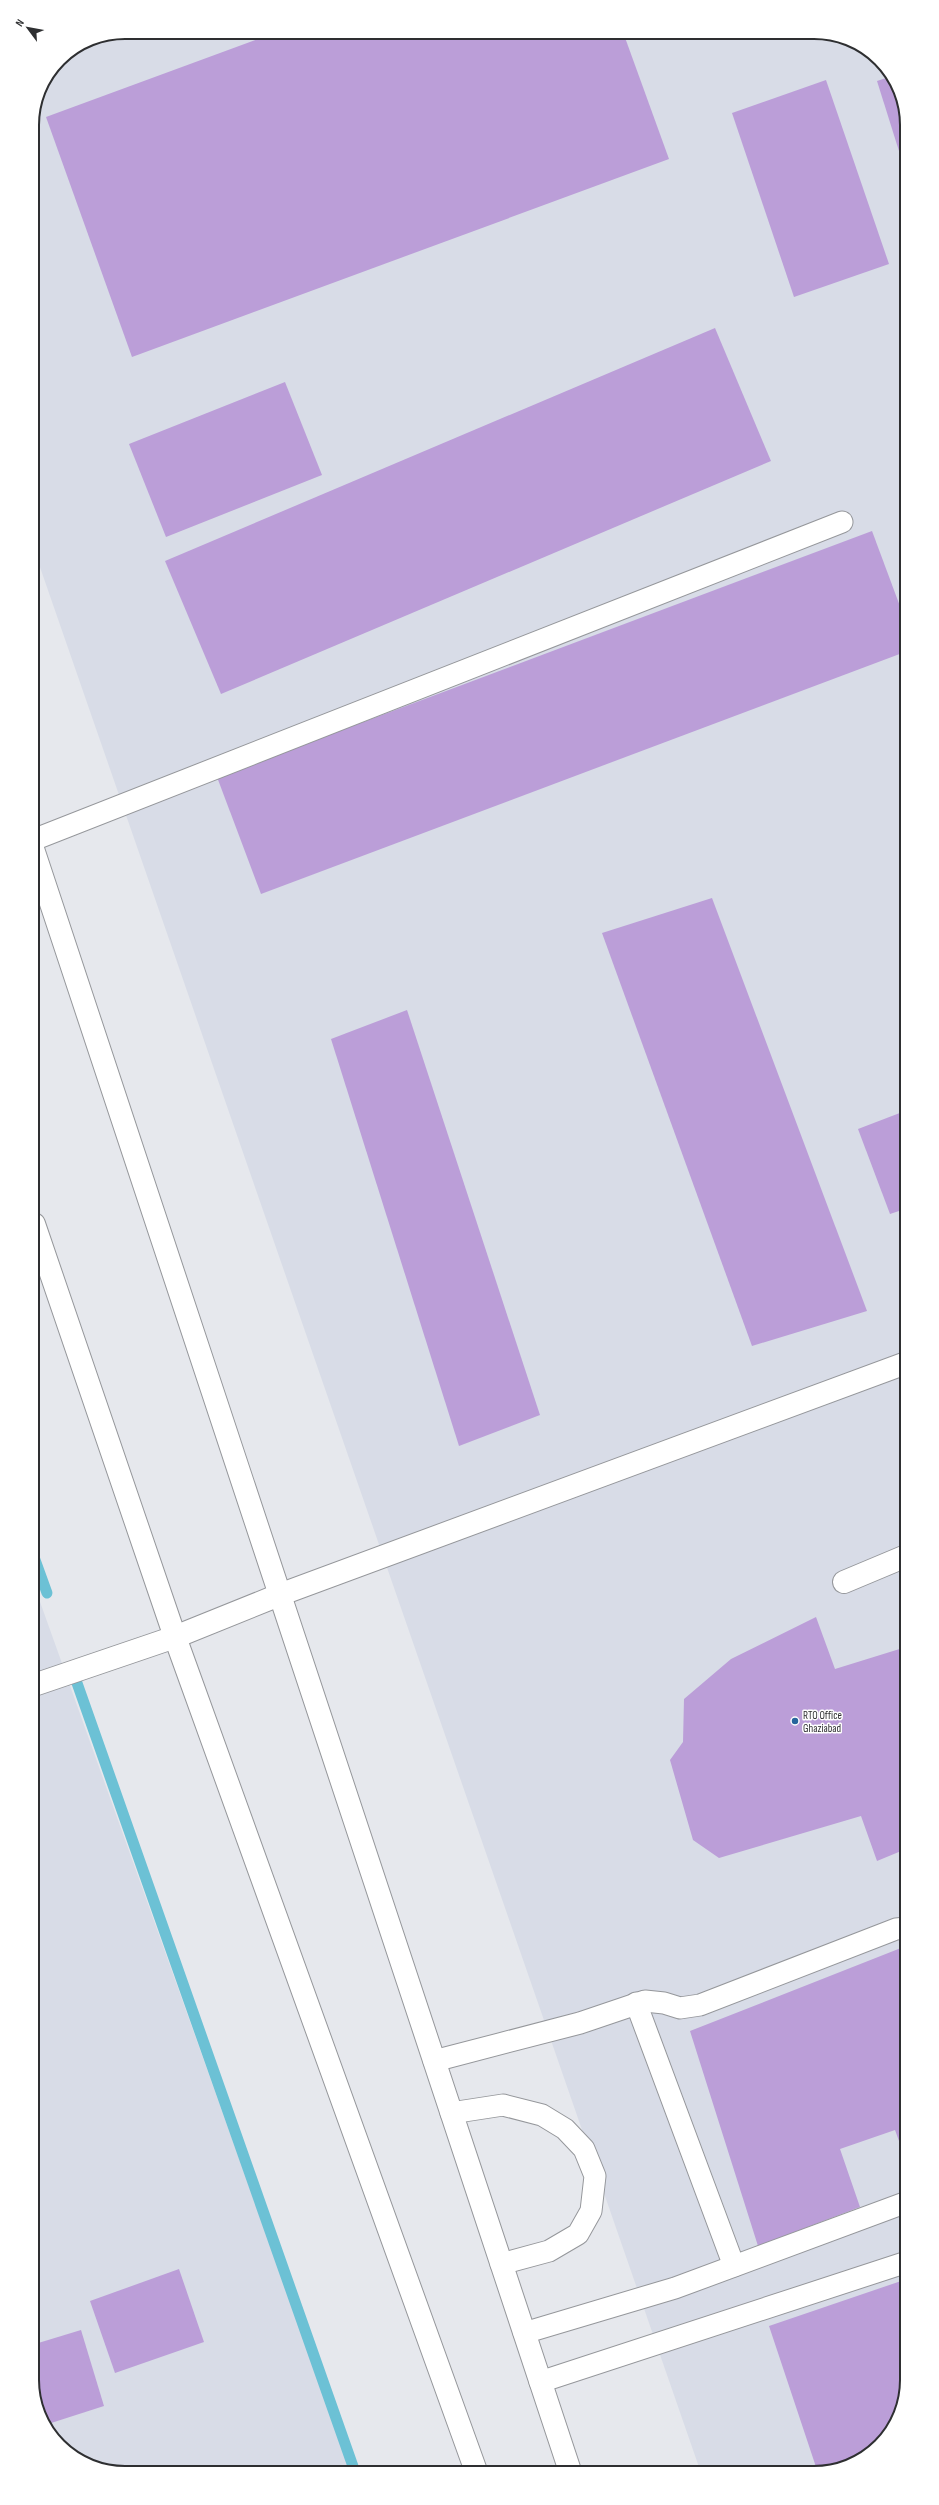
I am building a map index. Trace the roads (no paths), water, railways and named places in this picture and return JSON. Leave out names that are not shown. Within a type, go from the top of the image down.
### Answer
[{"type":"street","points":[[39,867],[568,2466]]},
{"type":"street","points":[[39,1239],[175,1637],[474,2466]]},
{"type":"street","points":[[39,1683],[175,1637],[279,1595],[900,1365]]},
{"type":"street","points":[[844,1582],[900,1559]]},
{"type":"lane","points":[[39,838],[842,522]]},
{"type":"lane","points":[[434,2061],[580,2023],[644,2001],[664,2003],[680,2008],[700,2005],[900,1929]]},
{"type":"lane","points":[[636,2004],[734,2266]]},
{"type":"lane","points":[[451,2113],[502,2105],[542,2115],[565,2129],[584,2149],[595,2176],[591,2211],[578,2234],[549,2251],[501,2264]]},
{"type":"lane","points":[[524,2333],[675,2288],[900,2205]]},
{"type":"lane","points":[[540,2382],[900,2264]]},
{"type":"waterway","points":[[39,1571],[47,1593]]},
{"type":"waterway","points":[[77,1683],[353,2466]]},
{"type":"place","name":"RTO Office Ghaziabad","points":[[795,1721]]}]
